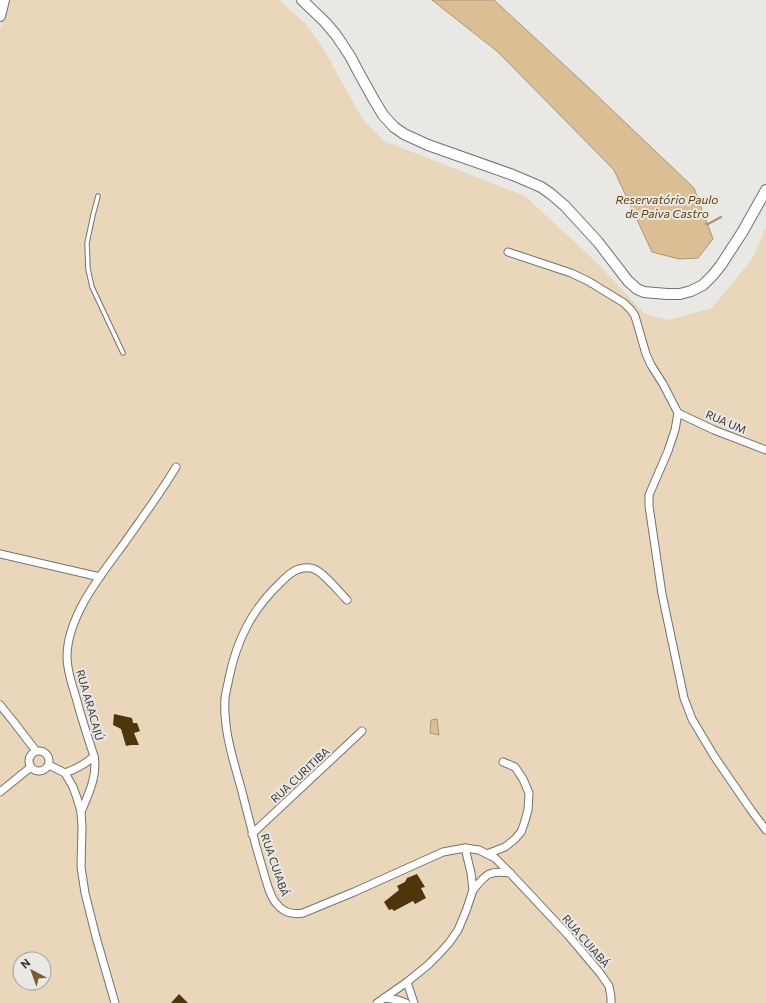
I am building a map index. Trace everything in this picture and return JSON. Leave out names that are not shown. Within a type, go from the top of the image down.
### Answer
[{"type":"main road","points":[[0,16],[4,0]]},
{"type":"main road","points":[[302,0],[325,22],[340,40],[383,115],[394,127],[404,134],[428,145],[541,187],[565,206],[598,242],[628,280],[637,289],[644,292],[680,294],[691,292],[703,285],[713,275],[744,231],[766,190]]},
{"type":"street","points":[[508,252],[571,273],[588,281],[618,299],[631,310],[635,316],[646,354],[678,414],[675,430],[668,451],[649,495],[649,506],[662,594],[684,698],[692,718],[714,756],[766,830]]},
{"type":"street","name":"RUA UM","points":[[678,414],[766,450]]},
{"type":"street","name":"RUA ARACAJÚ","points":[[65,773],[83,765],[94,756],[86,734],[68,666],[67,656],[70,633],[76,618],[100,578],[176,467]]},
{"type":"street","points":[[0,554],[100,578]]},
{"type":"street","name":"RUA CUIABÁ","points":[[347,600],[324,575],[312,568],[297,569],[269,594],[251,618],[242,635],[232,665],[225,697],[225,711],[231,752],[260,862],[275,903],[288,913],[303,913],[443,852],[465,848],[479,850],[495,858],[568,935],[609,986],[611,1003]]},
{"type":"street","points":[[0,706],[18,726],[36,750],[43,751],[48,755],[50,762],[44,770],[34,770],[31,767],[29,758],[36,750]]},
{"type":"street","name":"RUA CURITIBA","points":[[252,834],[362,731]]},
{"type":"street","points":[[81,812],[92,787],[95,762],[94,756]]},
{"type":"street","points":[[488,854],[505,847],[515,839],[521,832],[528,810],[529,793],[523,779],[515,768],[503,762]]},
{"type":"street","points":[[49,765],[65,773],[73,787],[81,812],[81,867],[84,893],[115,1003]]},
{"type":"street","points":[[0,792],[31,767]]},
{"type":"street","points":[[465,848],[473,890]]},
{"type":"street","points":[[377,1003],[407,982],[438,955],[449,943],[458,930],[473,890],[481,880],[490,873],[494,872],[510,873]]},
{"type":"street","points":[[407,982],[414,1003]]},
{"type":"street","points":[[384,998],[406,1003]]},
{"type":"lane","points":[[98,196],[92,215],[87,243],[88,269],[92,287],[123,353]]},
{"type":"shaded area","points":[[8,0],[279,0],[305,23],[320,43],[362,118],[384,141],[525,196],[595,261],[645,314],[670,320],[712,308],[752,259],[766,227],[766,1003],[0,1003],[0,30]]},
{"type":"water","name":"Reservatório Paulo de Paiva Castro","points":[[432,0],[494,0],[694,188],[713,239],[698,258],[679,259],[652,252],[614,170],[498,52]]},
{"type":"water","points":[[437,719],[439,735],[430,733],[431,720]]},
{"type":"building","points":[[114,714],[132,718],[133,723],[137,723],[140,731],[134,733],[139,745],[126,746],[121,729],[113,725]]},
{"type":"building","points":[[417,874],[425,887],[421,888],[426,898],[415,904],[413,901],[394,911],[392,909],[389,910],[384,902],[399,890],[397,886],[405,882],[407,878]]},
{"type":"building","points":[[179,994],[188,1003],[171,1003]]},
{"type":"waterway","points":[[706,224],[721,217]]}]
